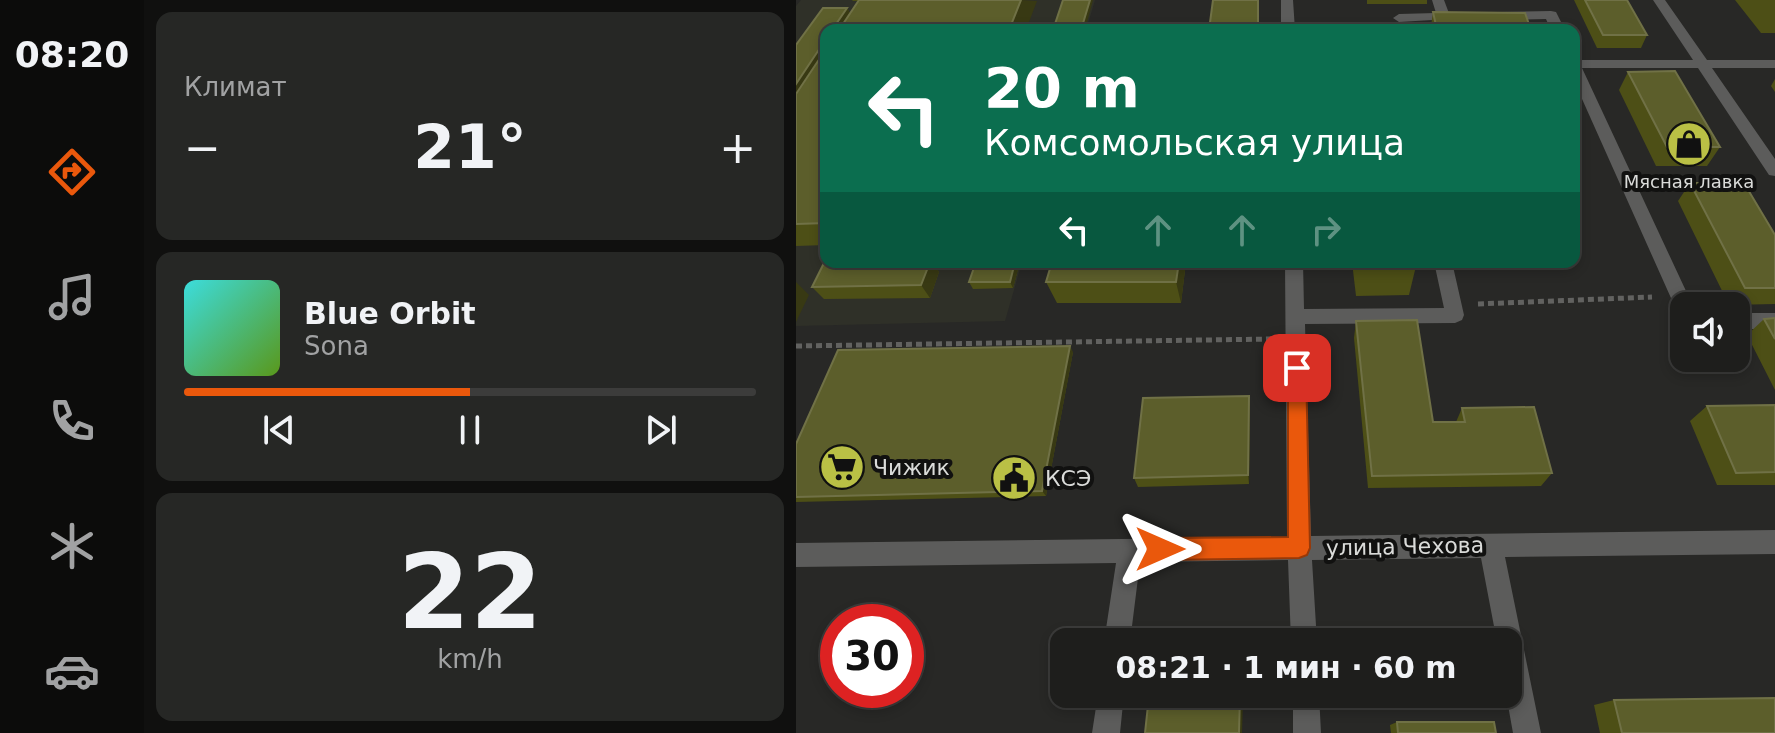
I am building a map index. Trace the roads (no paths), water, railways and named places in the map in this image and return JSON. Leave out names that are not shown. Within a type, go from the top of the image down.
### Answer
[{"type":"street","points":[[1287,0],[1288,24]]},
{"type":"street","points":[[1438,0],[1444,16]]},
{"type":"street","points":[[1659,0],[1775,171]]},
{"type":"street","points":[[1490,16],[1551,15],[1555,24]]},
{"type":"street","points":[[1399,18],[1459,16]]},
{"type":"street","points":[[1580,65],[1775,64]]},
{"type":"street","points":[[1580,78],[1677,292]]},
{"type":"street","points":[[1294,268],[1303,628]]},
{"type":"street","points":[[1296,328],[1455,315],[1444,268]]},
{"type":"street","points":[[1750,321],[1775,321]]},
{"type":"street","name":"улица Чехова","points":[[796,555],[1775,542]]},
{"type":"street","points":[[1491,545],[1527,733]]},
{"type":"street","points":[[1119,628],[1130,549]]},
{"type":"street","points":[[1106,733],[1109,708]]},
{"type":"street","points":[[1306,708],[1307,733]]},
{"type":"place","name":"Мясная лавка","points":[[1689,144]]},
{"type":"place","name":"Чижик","points":[[842,467]]},
{"type":"place","name":"КСЭ","points":[[1014,478]]}]
